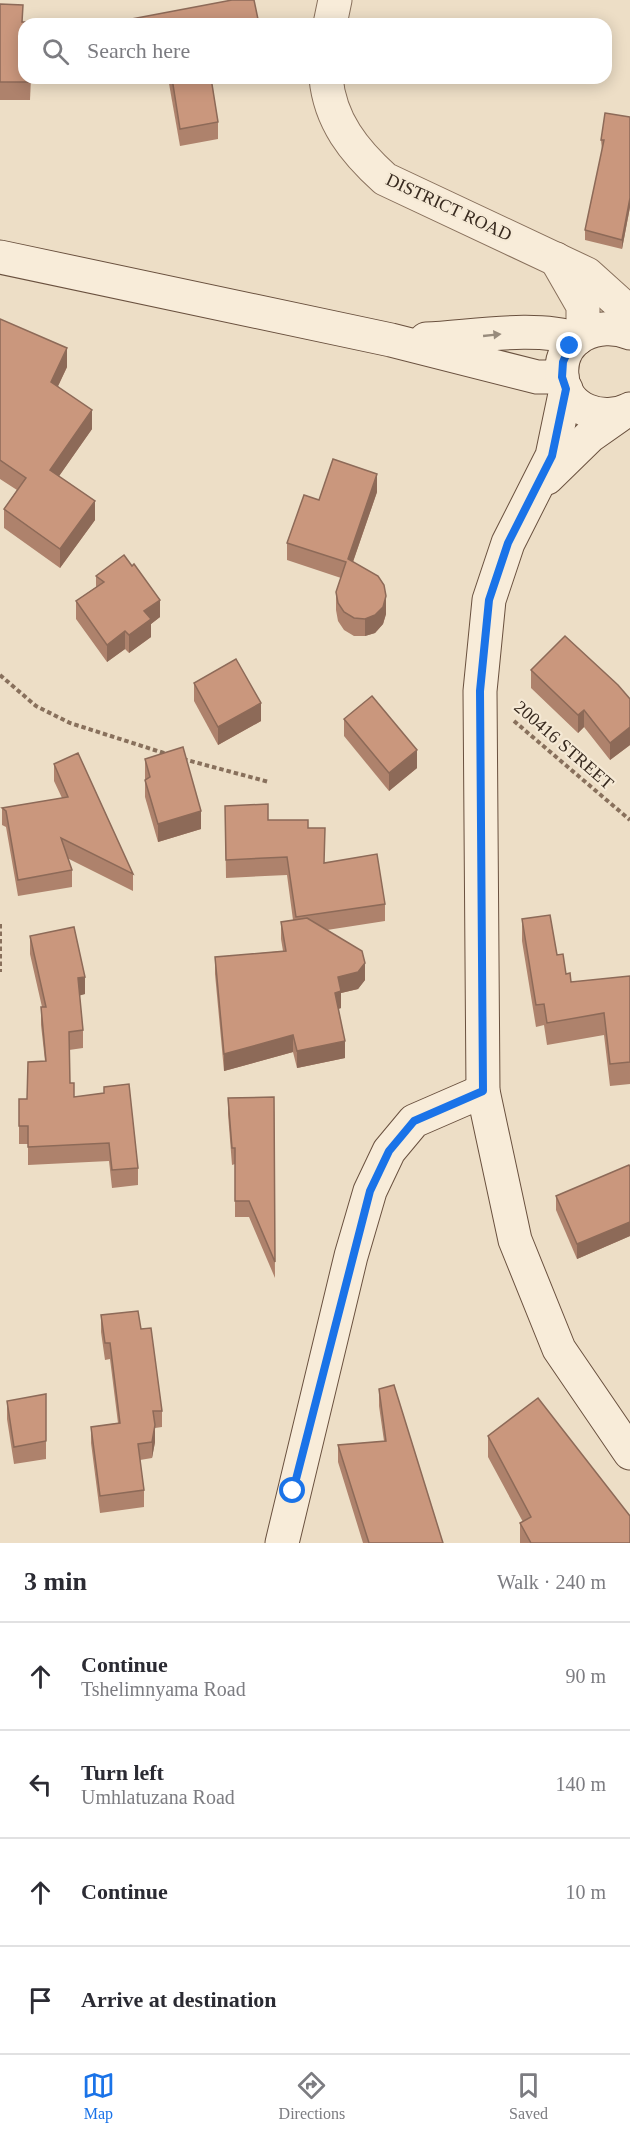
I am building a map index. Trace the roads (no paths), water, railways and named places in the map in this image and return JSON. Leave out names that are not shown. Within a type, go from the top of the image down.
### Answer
[{"type":"street","points":[[331,18],[335,0]]},
{"type":"street","name":"DISTRICT ROAD","points":[[327,84],[328,97],[338,124],[364,160],[385,179],[587,274],[630,317]]},
{"type":"street","points":[[0,256],[391,340],[564,383],[574,402],[586,411],[601,416],[627,411]]},
{"type":"street","points":[[556,259],[583,306],[580,336]]},
{"type":"street","points":[[630,317],[616,327],[600,327],[580,336],[570,346],[563,362],[564,383],[556,446],[538,488],[508,543],[495,579],[489,600],[480,691],[483,1091],[515,1240],[559,1349],[630,1453]]},
{"type":"street","points":[[391,340],[526,332],[559,332],[580,336]]},
{"type":"street","points":[[538,488],[570,454],[627,411]]},
{"type":"street","points":[[282,1543],[345,1279],[370,1191],[389,1151],[414,1121],[483,1091]]}]
